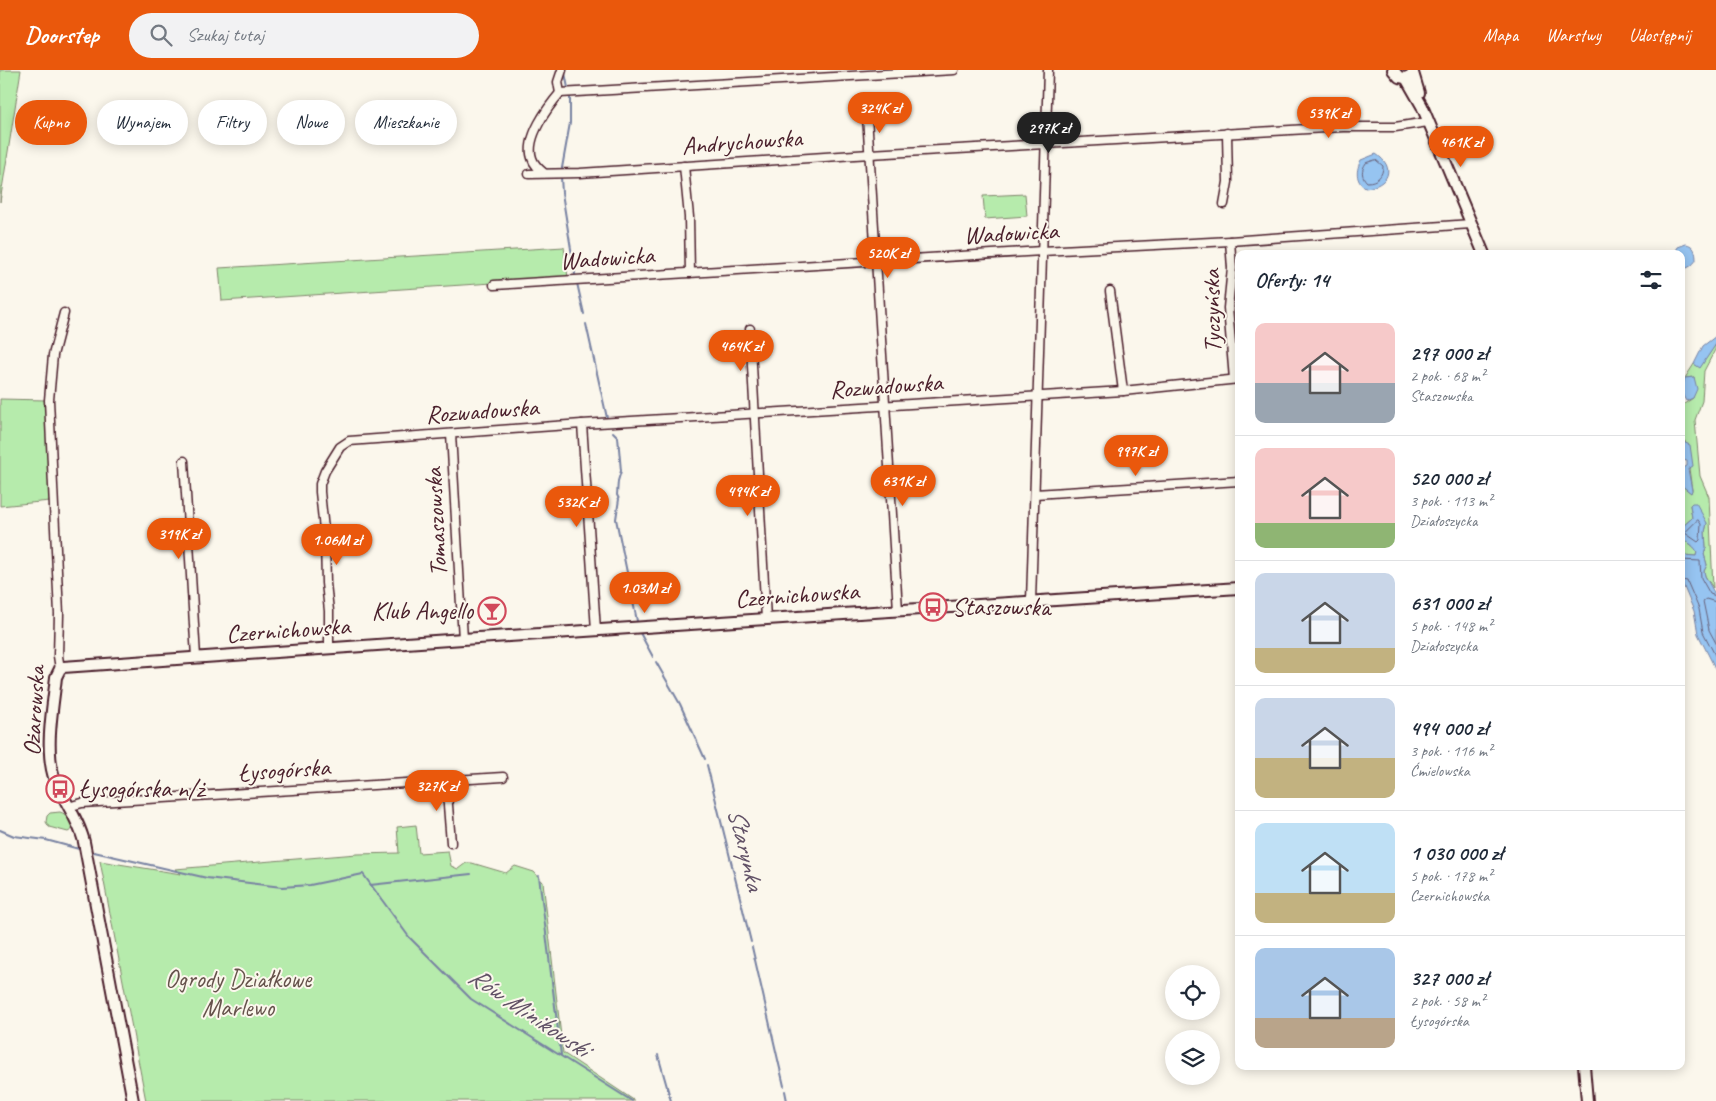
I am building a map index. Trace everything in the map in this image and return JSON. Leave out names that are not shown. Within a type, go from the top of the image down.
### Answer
[{"type":"street","points":[[560,93],[558,82],[562,70]]},
{"type":"street","points":[[544,173],[531,157],[531,148],[535,132],[547,109],[560,93],[954,70]]},
{"type":"street","points":[[1031,601],[1048,70]]},
{"type":"street","points":[[1393,70],[1399,77],[1411,73],[1428,122],[1482,250]]},
{"type":"street","points":[[867,116],[898,610]]},
{"type":"street","name":"Andrychowska","points":[[530,174],[580,173],[1343,126],[1395,127],[1428,122]]},
{"type":"street","points":[[1224,204],[1228,182],[1227,133]]},
{"type":"street","points":[[684,166],[689,217],[690,273]]},
{"type":"street","name":"Wadowicka","points":[[494,286],[876,261],[1230,241],[1471,224]]},
{"type":"street","name":"Tyczyńska","points":[[1230,241],[1232,268],[1228,308],[1235,363]]},
{"type":"street","points":[[1110,291],[1123,391]]},
{"type":"street","name":"Ożarowska","points":[[64,313],[53,355],[49,400],[60,669],[56,677],[51,751],[55,778],[68,807],[79,825],[84,842],[133,1101]]},
{"type":"street","points":[[750,329],[766,619]]},
{"type":"street","name":"Rozwadowska","points":[[329,648],[329,611],[320,484],[325,471],[340,448],[349,441],[582,424],[1123,391],[1235,379]]},
{"type":"street","points":[[582,424],[596,630]]},
{"type":"street","name":"Tomaszowska","points":[[451,434],[463,639]]},
{"type":"street","points":[[184,461],[196,657]]},
{"type":"street","points":[[1035,494],[1235,481]]},
{"type":"street","name":"Czernichowska","points":[[60,669],[66,666],[196,657],[1235,588]]},
{"type":"street","name":"Łysogórska","points":[[68,807],[82,803],[503,777]]},
{"type":"street","points":[[446,780],[451,843]]},
{"type":"street","points":[[1584,1070],[1587,1101]]},
{"type":"green space","points":[[0,70],[21,70],[15,100],[0,202]]},
{"type":"green space","points":[[1025,194],[1027,216],[985,219],[983,196]]},
{"type":"green space","points":[[564,247],[568,278],[222,301],[219,268]]},
{"type":"green space","points":[[1716,344],[1716,348],[1704,371],[1702,401],[1695,420],[1700,476],[1709,497],[1713,588],[1704,571],[1707,565],[1704,554],[1707,523],[1690,505],[1692,518],[1685,524],[1685,488],[1691,493],[1692,490],[1685,441],[1685,403],[1693,398],[1694,377],[1685,378],[1694,364],[1700,367]]},
{"type":"green space","points":[[0,399],[46,400],[50,501],[0,506]]},
{"type":"green space","points":[[1685,540],[1697,551],[1696,556],[1685,555]]},
{"type":"green space","points":[[60,812],[71,821],[73,829],[68,832],[49,827],[46,822],[47,816],[50,813]]},
{"type":"green space","name":"Ogrody Działkowe Marlewo","points":[[416,825],[419,853],[448,851],[451,866],[458,869],[466,863],[472,863],[506,873],[515,866],[534,872],[543,882],[563,1053],[635,1101],[146,1101],[100,861],[181,874],[175,869],[357,854],[399,853],[397,827]]},
{"type":"water","points":[[1376,154],[1386,165],[1387,175],[1379,184],[1365,188],[1359,182],[1357,175],[1358,167],[1361,160]]},
{"type":"water","points":[[1686,244],[1694,249],[1696,260],[1693,264],[1685,268],[1685,250],[1676,250],[1678,247]]},
{"type":"water","points":[[1716,336],[1716,344],[1700,368],[1694,364],[1703,346]]},
{"type":"water","points":[[1694,377],[1697,389],[1693,398],[1686,401],[1685,399],[1685,378]]},
{"type":"water","points":[[1685,443],[1690,445],[1693,466],[1688,469],[1691,493],[1685,488],[1685,467],[1687,466],[1687,461],[1685,461]]},
{"type":"water","points":[[1696,503],[1707,523],[1704,554],[1707,565],[1704,571],[1716,596],[1716,670],[1698,634],[1694,611],[1685,590],[1685,555],[1696,556],[1697,552],[1685,540],[1685,524],[1692,518],[1690,505]]},
{"type":"waterway","name":"Starynka","points":[[565,73],[568,88]]},
{"type":"waterway","name":"Starynka","points":[[562,168],[570,123],[570,98]]},
{"type":"waterway","name":"Starynka","points":[[561,177],[575,274]]},
{"type":"waterway","name":"Starynka","points":[[577,283],[584,314]]},
{"type":"waterway","name":"Starynka","points":[[586,324],[607,418]]},
{"type":"waterway","name":"Starynka","points":[[613,432],[618,437],[621,471],[618,481],[617,495],[619,499],[616,519],[637,621]]},
{"type":"waterway","name":"Starynka","points":[[639,631],[653,657]]},
{"type":"waterway","name":"Starynka","points":[[656,662],[680,704],[705,759]]},
{"type":"waterway","name":"Starynka","points":[[707,765],[751,942]]},
{"type":"waterway","name":"Rów Minikowski","points":[[0,830],[14,836],[46,840],[79,849]]},
{"type":"waterway","name":"Rów Minikowski","points":[[94,852],[207,878],[282,887],[310,885],[363,874],[409,937],[471,999],[632,1101]]},
{"type":"waterway","points":[[370,885],[471,874]]},
{"type":"waterway","points":[[539,876],[561,1055]]},
{"type":"waterway","name":"Starynka","points":[[752,947],[784,1086]]},
{"type":"waterway","points":[[658,1055],[671,1101]]},
{"type":"waterway","name":"Starynka","points":[[785,1091],[787,1101]]},
{"type":"place","name":"Staszowska","points":[[933,607]]},
{"type":"place","name":"Klub Angello","points":[[492,611]]},
{"type":"place","name":"Łysogórska n/ż","points":[[60,789]]}]
